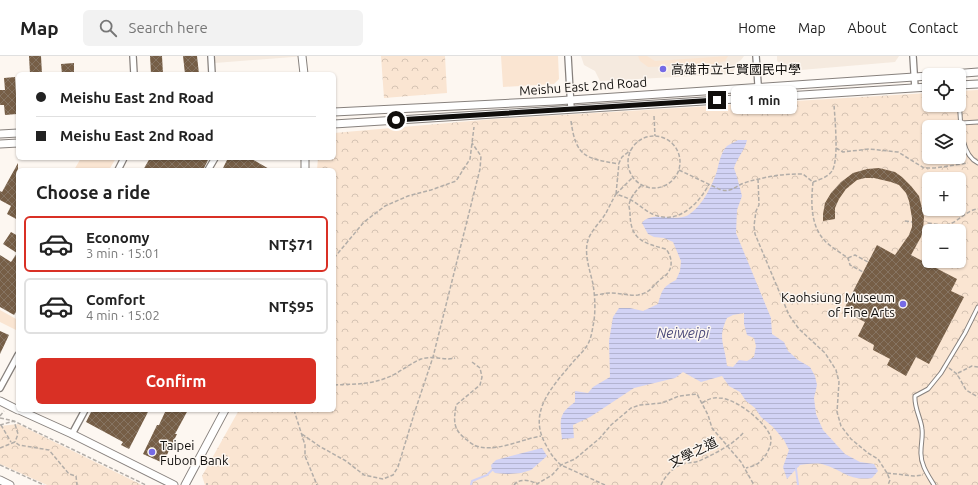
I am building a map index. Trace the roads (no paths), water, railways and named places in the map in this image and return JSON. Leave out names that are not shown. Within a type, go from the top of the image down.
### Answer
[{"type":"street","points":[[133,56],[134,72]]},
{"type":"street","points":[[211,56],[212,72]]},
{"type":"street","points":[[302,56],[304,72]]},
{"type":"street","points":[[568,56],[571,109]]},
{"type":"street","points":[[756,56],[759,98]]},
{"type":"street","points":[[913,56],[915,88]]},
{"type":"street","points":[[966,73],[978,72]]},
{"type":"street","name":"Meishu East 2nd Road","points":[[336,112],[570,99],[922,76]]},
{"type":"street","points":[[966,85],[978,84]]},
{"type":"street","name":"Meishu East 2nd Road","points":[[336,124],[922,88]]},
{"type":"street","points":[[0,134],[16,132]]},
{"type":"street","points":[[0,144],[16,143]]},
{"type":"street","points":[[0,388],[16,359]]},
{"type":"street","points":[[0,400],[16,409]]},
{"type":"street","points":[[22,412],[72,434],[174,485]]},
{"type":"street","points":[[72,434],[84,412]]},
{"type":"street","points":[[185,485],[224,412]]},
{"type":"street","points":[[0,480],[10,485]]},
{"type":"lane","points":[[966,123],[978,122]]},
{"type":"lane","points":[[966,153],[978,163]]},
{"type":"lane","points":[[934,485],[922,462],[922,431],[914,402],[915,396],[928,389],[946,366],[978,307]]},
{"type":"water","name":"Neiweipi","points":[[738,140],[747,140],[734,168],[742,196],[737,210],[736,233],[771,318],[772,334],[784,342],[788,351],[798,360],[810,367],[815,376],[817,385],[814,398],[816,414],[823,430],[845,454],[860,462],[874,464],[878,471],[872,478],[864,479],[852,477],[832,467],[816,463],[800,465],[787,479],[783,467],[789,450],[784,440],[773,427],[761,417],[755,408],[746,401],[740,392],[729,386],[722,376],[701,382],[683,372],[675,378],[634,388],[590,417],[573,425],[574,438],[562,439],[561,418],[569,406],[575,402],[575,391],[588,393],[593,387],[610,377],[609,341],[613,317],[619,308],[630,308],[643,311],[658,304],[663,290],[676,280],[680,271],[681,261],[673,242],[648,234],[642,223],[652,217],[679,218],[691,213],[703,200],[710,189],[723,151],[727,146]],"holes":[[[744,313],[744,324],[747,335],[754,338],[756,346],[754,357],[747,361],[739,360],[733,367],[727,366],[722,342],[722,331],[724,325],[727,318]]]},
{"type":"water","points":[[542,448],[547,456],[531,470],[521,473],[508,474],[495,473],[492,470],[491,465],[496,460]]},
{"type":"waterway","points":[[796,469],[798,485]]},
{"type":"waterway","points":[[471,485],[472,481],[487,475],[492,470]]},
{"type":"place","name":"高雄市立七賢國民中學","points":[[663,69]]},
{"type":"place","name":"Kaohsiung Museum of Fine Arts","points":[[903,304]]},
{"type":"place","name":"Taipei Fubon Bank","points":[[152,452]]}]
